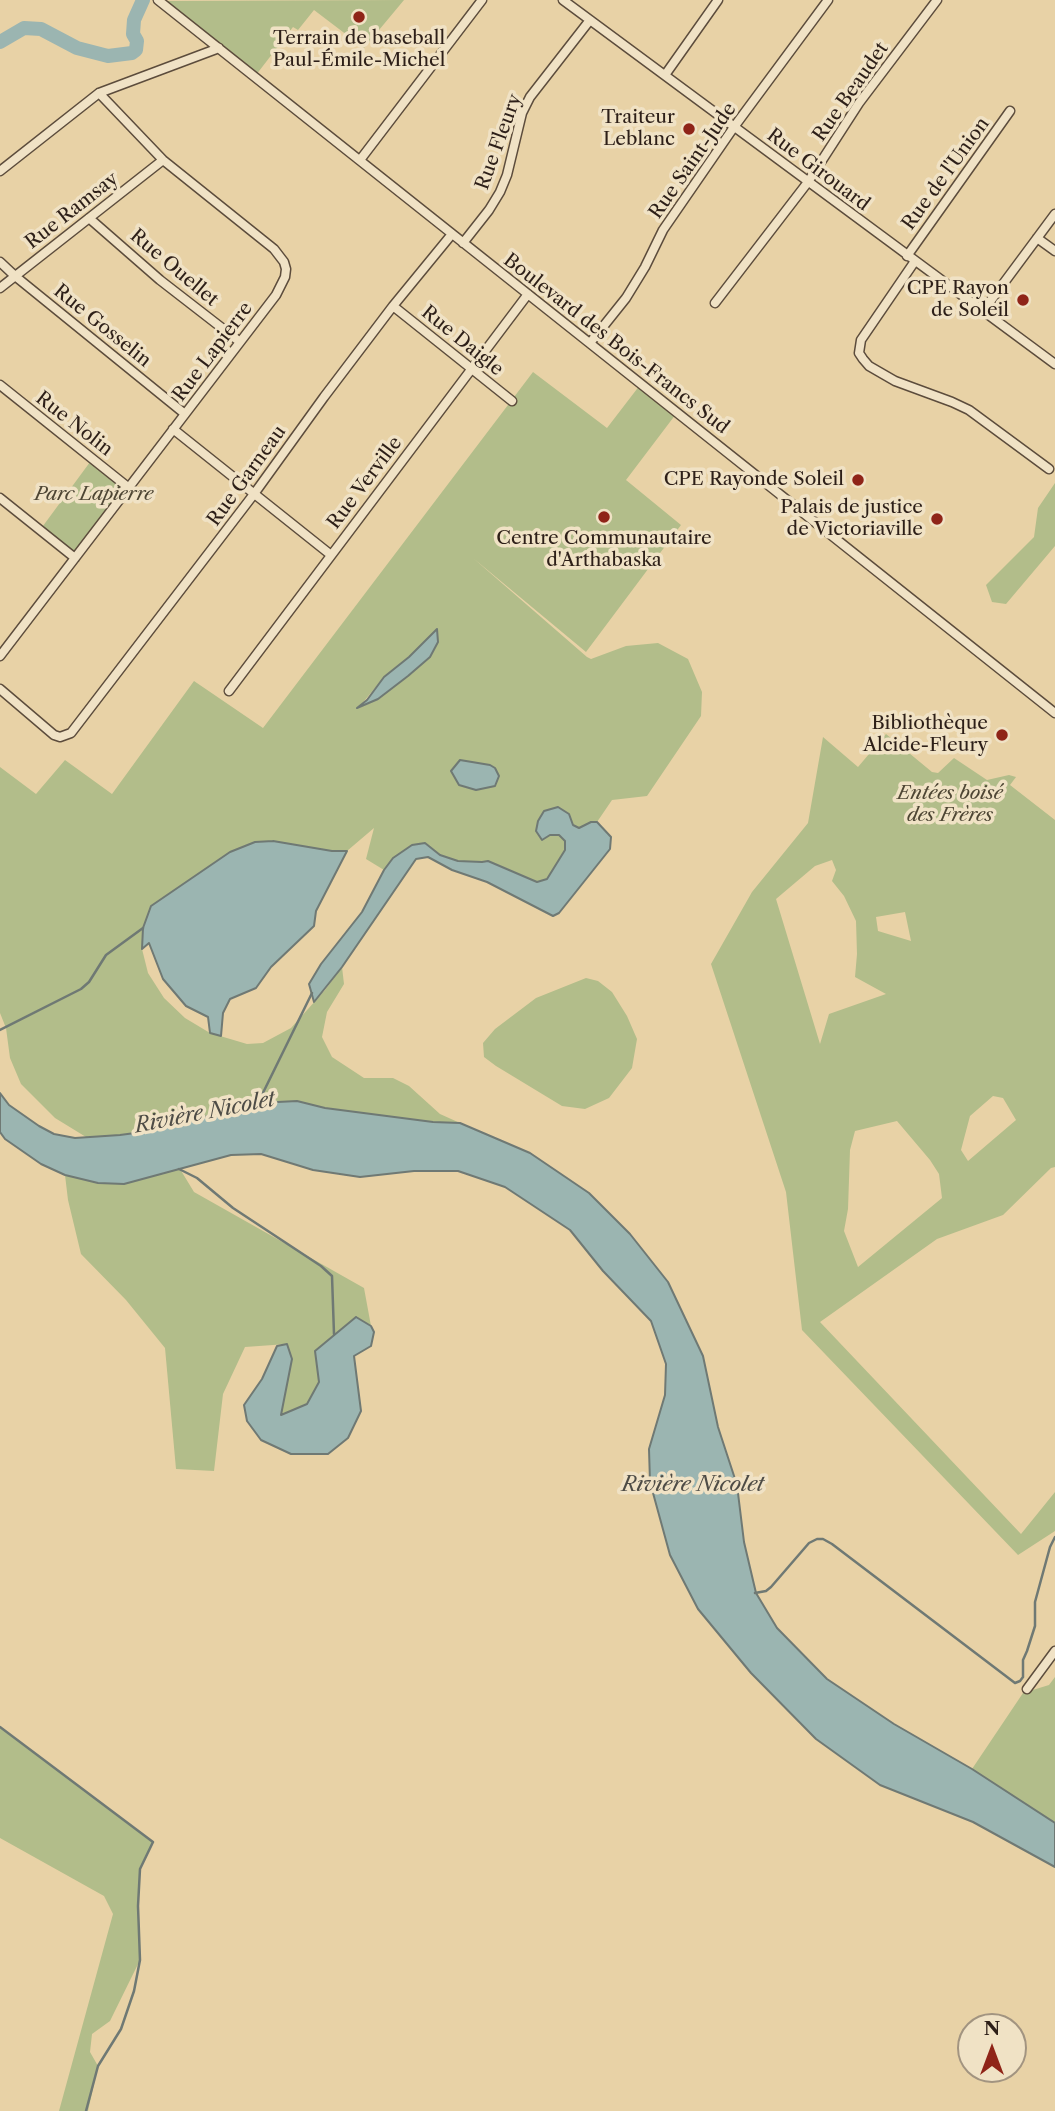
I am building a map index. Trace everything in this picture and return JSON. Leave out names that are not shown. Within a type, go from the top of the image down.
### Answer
[{"type":"street","points":[[360,160],[482,0]]},
{"type":"street","name":"Rue Girouard","points":[[562,0],[1055,364]]},
{"type":"street","points":[[665,75],[718,0]]},
{"type":"street","name":"Rue Saint-Jude","points":[[590,343],[626,298],[663,230],[734,127],[828,0]]},
{"type":"street","name":"Rue Beaudet","points":[[715,303],[808,181],[859,103],[937,0]]},
{"type":"street","name":"Boulevard des Bois-Francs Sud","points":[[160,1],[1055,713]]},
{"type":"street","name":"Rue Fleury","points":[[463,243],[489,211],[500,192],[507,175],[522,113],[530,97],[590,20]]},
{"type":"street","points":[[0,171],[99,93],[219,48]]},
{"type":"street","name":"Rue Lapierre","points":[[0,656],[283,284],[286,269],[274,249],[163,160],[99,93]]},
{"type":"street","name":"Rue de l'Union","points":[[907,256],[1010,111]]},
{"type":"street","name":"Rue Ramsay","points":[[0,288],[163,160]]},
{"type":"street","points":[[983,311],[1055,214]]},
{"type":"street","name":"Rue Ouellet","points":[[89,218],[160,280],[240,342]]},
{"type":"street","name":"Rue Garneau","points":[[0,690],[54,735],[60,737],[71,733],[254,494],[393,306],[452,234]]},
{"type":"street","points":[[1037,238],[1055,251]]},
{"type":"street","points":[[915,261],[861,340],[859,353],[869,366],[895,381],[970,410],[1049,469]]},
{"type":"street","name":"Rue Gosselin","points":[[0,262],[185,414]]},
{"type":"street","name":"Rue Verville","points":[[229,691],[528,294]]},
{"type":"street","name":"Rue Daigle","points":[[393,306],[512,401]]},
{"type":"street","name":"Rue Nolin","points":[[0,386],[129,488]]},
{"type":"street","points":[[173,429],[331,555]]},
{"type":"street","points":[[0,498],[75,558]]},
{"type":"street","points":[[1027,1689],[1055,1651]]},
{"type":"green space","points":[[404,0],[364,48],[314,10],[298,30],[293,27],[256,75],[164,1]]},
{"type":"green space","points":[[533,372],[607,428],[640,385],[676,414],[626,480],[681,525],[586,652],[473,558],[591,659],[626,646],[658,643],[688,659],[702,692],[701,716],[647,796],[612,800],[597,822],[579,828],[573,825],[551,835],[559,835],[565,841],[565,850],[547,879],[537,883],[488,861],[458,861],[440,855],[425,843],[412,845],[393,858],[384,870],[366,859],[374,828],[347,851],[273,841],[181,886],[152,906],[143,928],[142,949],[148,973],[164,998],[185,1018],[210,1033],[247,1044],[263,1043],[291,1028],[342,967],[344,984],[327,1012],[322,1037],[332,1057],[364,1078],[393,1078],[409,1086],[440,1114],[460,1123],[325,1108],[297,1101],[258,1103],[150,1131],[86,1137],[55,1118],[21,1084],[10,1058],[6,1028],[0,1013],[0,767],[36,794],[65,760],[112,794],[194,681],[263,728]],"holes":[[[436,630],[430,657],[378,699],[360,706],[384,677]]]},
{"type":"green space","name":"Parc Lapierre","points":[[93,458],[129,488],[75,558],[40,530]]},
{"type":"green space","points":[[1055,483],[1055,546],[1006,604],[992,602],[986,585],[1034,537],[1038,508]]},
{"type":"green space","name":"Entées boisé des Frères","points":[[886,734],[932,772],[938,773],[954,758],[987,780],[1009,775],[1016,777],[1010,785],[1055,820],[1055,1167],[1003,1215],[937,1239],[820,1322],[1021,1534],[1055,1492],[1055,1531],[1018,1555],[802,1330],[786,1192],[711,964],[752,892],[808,823],[823,737],[858,767]],"holes":[[[832,860],[836,870],[832,881],[844,896],[856,921],[855,977],[886,994],[829,1014],[820,1044],[776,899],[815,866]],[[905,912],[911,941],[878,931],[876,917]],[[993,1096],[1003,1098],[1016,1120],[968,1161],[961,1150],[970,1116]],[[897,1121],[939,1174],[942,1198],[858,1267],[844,1231],[848,1209],[850,1150],[855,1131]]]},
{"type":"green space","points":[[586,978],[598,981],[612,992],[637,1039],[632,1068],[609,1098],[585,1109],[562,1106],[496,1066],[484,1057],[483,1043],[495,1029],[536,998]]},
{"type":"green space","points":[[180,1169],[194,1192],[364,1288],[371,1326],[355,1318],[315,1351],[319,1382],[307,1404],[281,1416],[292,1359],[287,1344],[245,1347],[223,1394],[214,1471],[176,1469],[165,1348],[126,1300],[81,1254],[65,1175],[98,1183],[124,1184]]},
{"type":"green space","points":[[1055,1677],[1055,1823],[972,1769],[1023,1693],[1049,1685]]},
{"type":"green space","points":[[0,1727],[153,1842],[140,1869],[140,1960],[110,2021],[92,2034],[90,2052],[98,2066],[88,2111],[59,2111],[113,1914],[104,1896],[0,1838]]},
{"type":"water","points":[[437,629],[438,642],[430,657],[378,699],[357,708],[367,700],[384,677]]},
{"type":"water","points":[[460,760],[495,768],[499,776],[495,786],[476,790],[459,785],[451,771]]},
{"type":"water","points":[[558,807],[569,814],[573,825],[579,828],[597,822],[611,837],[610,849],[559,913],[553,916],[487,882],[452,870],[428,857],[416,859],[342,967],[314,1002],[309,984],[321,964],[362,912],[393,858],[412,845],[425,843],[440,855],[458,861],[488,861],[537,882],[547,879],[565,850],[565,841],[559,835],[550,835],[542,840],[536,831],[544,811]]},
{"type":"water","points":[[273,841],[347,851],[316,911],[314,926],[271,967],[256,988],[230,999],[223,1013],[221,1036],[210,1033],[208,1017],[186,1006],[163,979],[149,943],[142,949],[143,928],[151,906],[230,852],[255,842]]},
{"type":"water","name":"Rivière Nicolet","points":[[0,1093],[9,1105],[39,1126],[54,1134],[75,1138],[150,1131],[258,1103],[297,1101],[325,1108],[460,1123],[530,1153],[589,1193],[630,1234],[668,1282],[703,1356],[718,1427],[737,1485],[744,1542],[756,1593],[777,1628],[827,1679],[894,1724],[972,1769],[1055,1823],[1055,1867],[973,1822],[880,1785],[816,1739],[751,1673],[698,1609],[670,1555],[650,1482],[649,1449],[665,1395],[666,1364],[651,1321],[603,1271],[570,1230],[505,1187],[458,1171],[414,1171],[360,1177],[313,1170],[261,1154],[231,1155],[124,1184],[98,1183],[65,1175],[41,1164],[5,1139],[0,1132]]},
{"type":"water","points":[[356,1317],[371,1326],[374,1332],[371,1346],[354,1356],[361,1411],[348,1438],[328,1454],[291,1454],[261,1440],[247,1421],[244,1405],[262,1379],[277,1346],[287,1344],[292,1359],[281,1415],[307,1404],[319,1382],[315,1351]]},
{"type":"waterway","points":[[0,42],[24,28],[41,29],[77,48],[108,56],[132,53],[136,50],[137,41],[133,34],[134,20],[143,0]]},
{"type":"waterway","points":[[0,1030],[81,989],[89,982],[106,955],[143,928]]},
{"type":"waterway","points":[[258,1103],[312,993]]},
{"type":"waterway","points":[[179,1169],[197,1178],[233,1208],[332,1276],[334,1334]]},
{"type":"waterway","points":[[755,1593],[771,1587],[809,1543],[823,1539],[1015,1683],[1023,1677],[1023,1660],[1035,1626],[1035,1602],[1055,1537]]},
{"type":"waterway","points":[[0,1727],[153,1842],[140,1869],[140,1960],[134,1991],[121,2029],[98,2066],[86,2111]]},
{"type":"place","name":"Terrain de baseball Paul-Émile-Michel","points":[[359,17]]},
{"type":"place","name":"Traiteur Leblanc","points":[[689,129]]},
{"type":"place","name":"CPE Rayon de Soleil","points":[[1023,300]]},
{"type":"place","name":"CPE Rayonde Soleil","points":[[858,480]]},
{"type":"place","name":"Centre Communautaire d'Arthabaska","points":[[604,517]]},
{"type":"place","name":"Palais de justice de Victoriaville","points":[[937,519]]},
{"type":"place","name":"Bibliothèque Alcide-Fleury","points":[[1002,735]]}]
